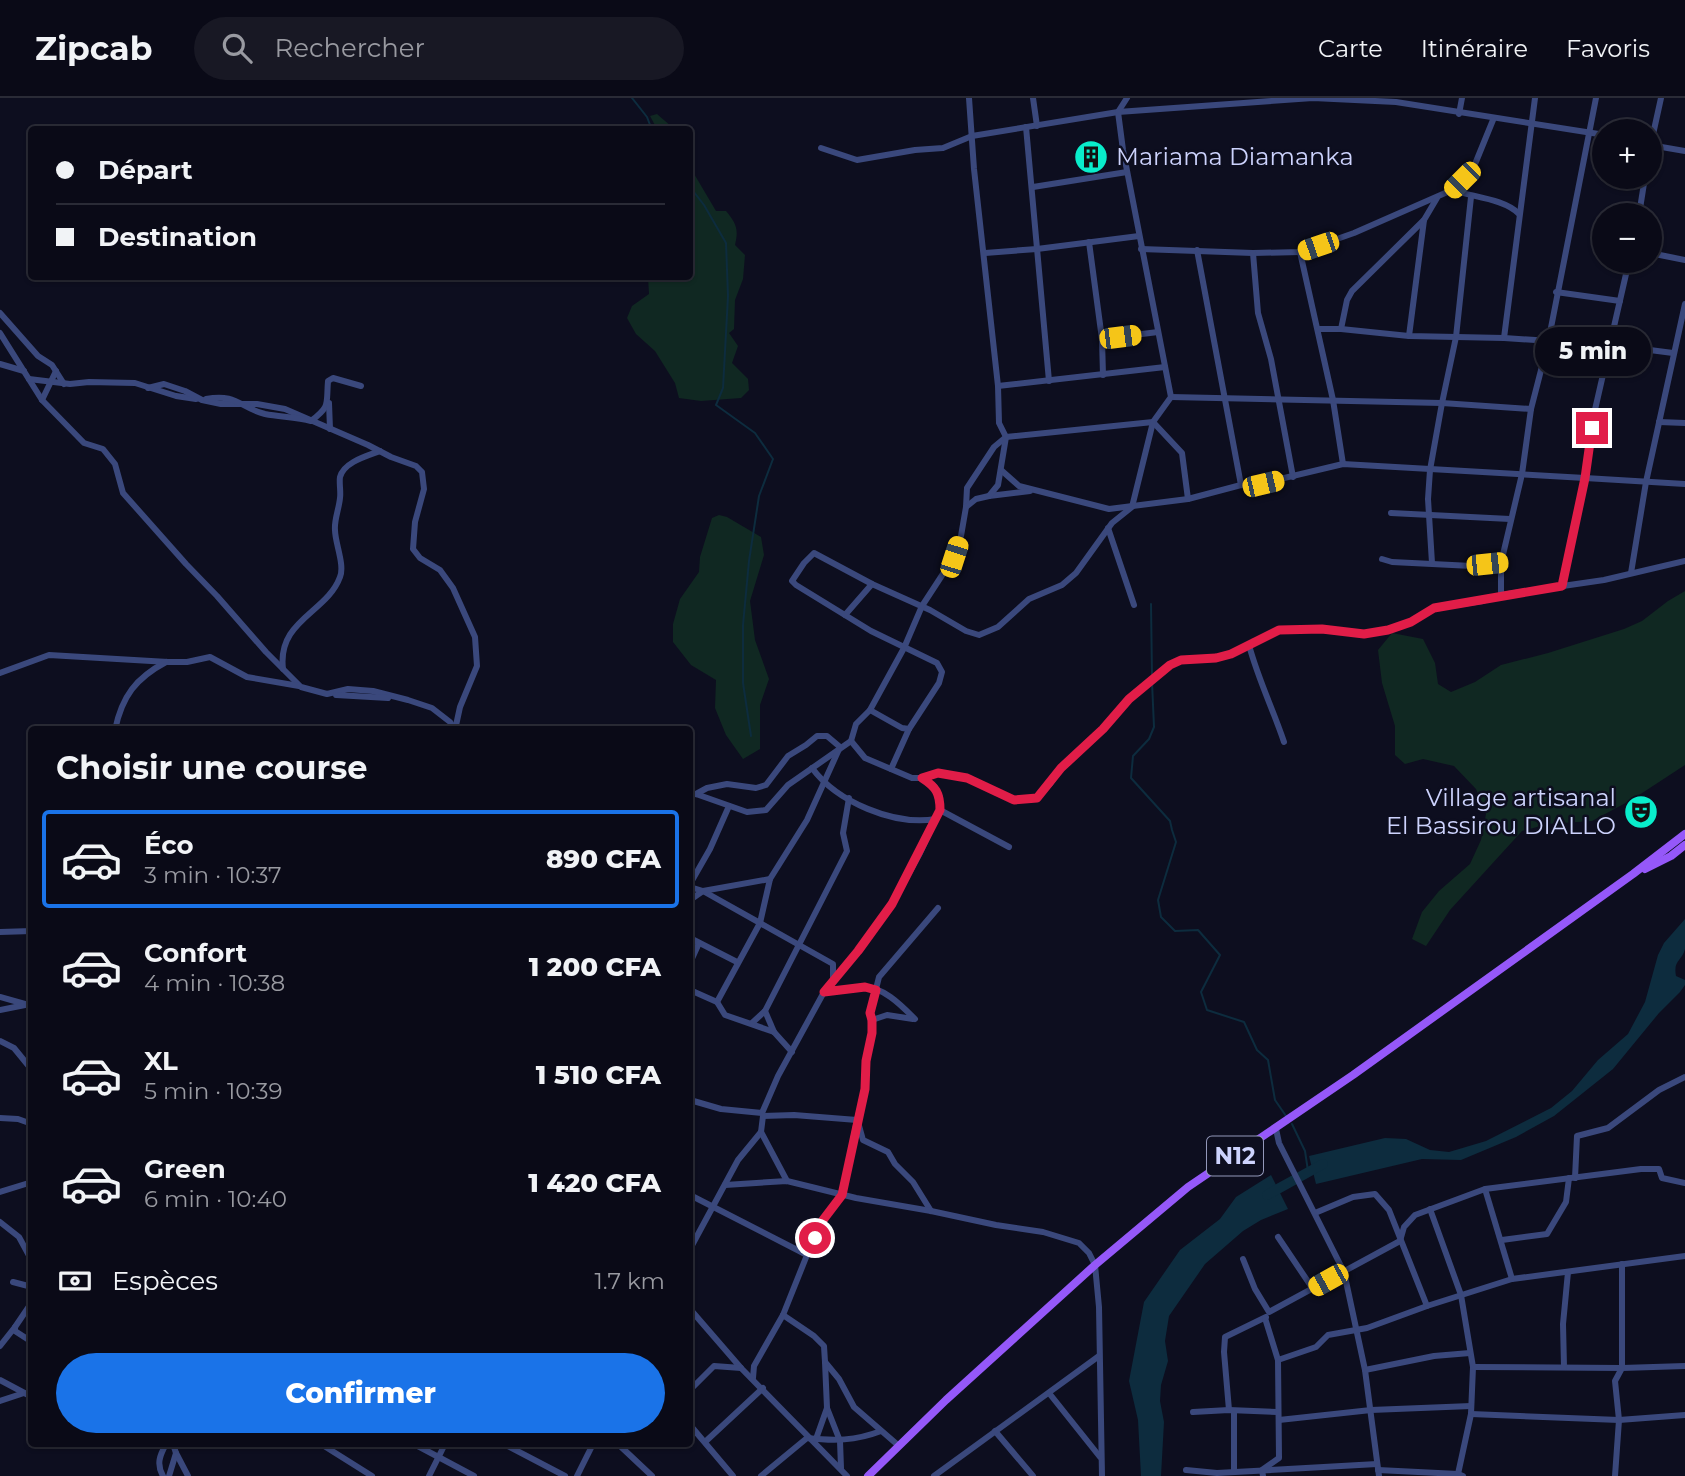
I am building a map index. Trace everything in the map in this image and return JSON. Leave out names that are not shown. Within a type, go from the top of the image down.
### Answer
[{"type":"main road","points":[[1633,874],[1685,834]]},
{"type":"main road","points":[[1633,874],[1671,856],[1685,845]]},
{"type":"main road","name":"N12","points":[[872,1474],[1095,1265],[1188,1187],[1276,1129],[1633,874]]},
{"type":"street","points":[[969,98],[998,386],[999,423],[1006,437],[998,485],[989,496]]},
{"type":"street","points":[[1033,98],[1037,126]]},
{"type":"street","points":[[891,769],[909,729],[939,683],[942,672],[937,663],[845,615],[792,581],[814,553],[872,584],[922,606],[955,626],[979,635],[998,628],[1029,599],[1062,585],[1076,573],[1119,515],[1132,507],[1153,422],[1171,397],[1141,248],[1118,112],[1127,98]]},
{"type":"street","points":[[821,148],[857,160],[882,158],[915,150],[943,148],[972,136],[1118,112],[1269,99],[1313,98],[1396,100],[1493,120],[1591,133]]},
{"type":"street","points":[[1460,114],[1462,98]]},
{"type":"street","points":[[1504,338],[1535,98]]},
{"type":"street","points":[[1501,595],[1501,563],[1522,474],[1531,409],[1548,342],[1596,98]]},
{"type":"street","points":[[1656,119],[1661,98]]},
{"type":"street","points":[[1141,248],[1253,253],[1300,252],[1354,233],[1452,190],[1473,169],[1493,120]]},
{"type":"street","points":[[1026,127],[1049,381]]},
{"type":"street","points":[[1662,148],[1685,151]]},
{"type":"street","points":[[1033,187],[1127,172]]},
{"type":"street","points":[[1452,190],[1513,207],[1519,214]]},
{"type":"street","points":[[1341,329],[1347,300],[1352,291],[1424,220],[1438,197]]},
{"type":"street","points":[[1432,563],[1428,514],[1430,470],[1456,337],[1471,197]]},
{"type":"street","points":[[1409,336],[1424,220]]},
{"type":"street","points":[[985,253],[1139,236]]},
{"type":"street","points":[[1089,242],[1101,339],[1102,374]]},
{"type":"street","points":[[1197,250],[1241,485]]},
{"type":"street","points":[[1300,252],[1333,400],[1343,464]]},
{"type":"street","points":[[1253,253],[1258,313],[1271,359],[1293,477]]},
{"type":"street","points":[[1662,255],[1685,260]]},
{"type":"street","points":[[1562,586],[1585,478],[1591,432],[1626,273]]},
{"type":"street","points":[[1556,292],[1620,301]]},
{"type":"street","points":[[1632,573],[1646,482],[1685,304]]},
{"type":"street","points":[[0,313],[38,356],[52,365],[64,384]]},
{"type":"street","points":[[1318,329],[1611,345],[1673,353]]},
{"type":"street","points":[[1101,339],[1158,332]]},
{"type":"street","points":[[0,333],[42,400],[84,443],[103,449],[115,464],[123,493],[301,687]]},
{"type":"street","points":[[0,364],[24,371]]},
{"type":"street","points":[[998,386],[1165,367]]},
{"type":"street","points":[[42,400],[56,372]]},
{"type":"street","points":[[330,429],[328,381],[333,378],[360,386]]},
{"type":"street","points":[[29,379],[64,384],[135,383],[176,396],[202,400],[233,398],[257,412],[310,421],[416,467],[422,472],[424,489],[415,522],[413,549],[420,558],[440,570],[453,588],[475,637],[477,666],[460,707],[456,726]]},
{"type":"street","points":[[1171,397],[1442,403],[1531,409]]},
{"type":"street","points":[[310,421],[324,412],[329,401]]},
{"type":"street","points":[[693,794],[747,812],[766,810],[788,785],[851,741],[856,724],[870,710],[904,648],[922,606],[954,557],[961,536],[967,488],[994,447],[1006,437],[1153,422]]},
{"type":"street","points":[[1153,422],[1182,453],[1188,499]]},
{"type":"street","points":[[1659,422],[1685,423]]},
{"type":"street","points":[[283,669],[281,654],[295,628],[325,599],[341,575],[335,530],[341,497],[340,477],[345,468],[380,451]]},
{"type":"street","points":[[1001,470],[1018,486],[1109,509],[1188,499],[1343,464],[1685,484]]},
{"type":"street","points":[[966,507],[976,499],[1032,491]]},
{"type":"street","points":[[1391,513],[1510,519]]},
{"type":"street","points":[[1108,528],[1134,605]]},
{"type":"street","points":[[1382,559],[1392,562],[1472,566],[1501,563]]},
{"type":"street","points":[[851,741],[864,758],[912,778],[938,773],[967,778],[1014,800],[1037,798],[1061,768],[1107,725],[1129,699],[1170,665],[1181,660],[1216,658],[1279,630],[1322,629],[1356,634],[1388,630],[1411,622],[1434,608],[1460,606],[1501,595],[1604,580],[1685,561]]},
{"type":"street","points":[[845,615],[872,584]]},
{"type":"street","points":[[1250,645],[1262,688],[1276,716],[1284,742]]},
{"type":"street","points":[[0,673],[49,655],[168,662],[187,662],[210,657],[247,677],[327,694],[348,689],[373,691],[408,700],[432,708],[452,726]]},
{"type":"street","points":[[116,726],[118,715],[136,682],[147,672],[168,662]]},
{"type":"street","points":[[0,667],[23,663]]},
{"type":"street","points":[[870,710],[902,728],[909,729]]},
{"type":"street","points":[[693,794],[727,784],[756,788],[766,785],[788,757],[817,736],[828,736],[840,747]]},
{"type":"street","points":[[718,1002],[760,923],[770,879],[807,820],[840,747]]},
{"type":"street","points":[[812,768],[823,783],[878,814],[906,820],[936,819]]},
{"type":"street","points":[[693,1244],[738,1160],[761,1132],[763,1115],[824,992],[892,904],[936,819],[940,810],[940,797],[934,786],[922,778]]},
{"type":"street","points":[[752,1023],[765,1011],[846,850],[843,833],[849,798]]},
{"type":"street","points":[[693,880],[729,806]]},
{"type":"street","points":[[940,810],[1009,847]]},
{"type":"street","points":[[693,898],[703,891],[770,879]]},
{"type":"street","points":[[693,887],[833,964],[833,979]]},
{"type":"street","points":[[753,1378],[754,1366],[783,1315],[823,1220],[842,1195],[865,1089],[872,1020],[870,1013],[883,971],[892,964],[938,908]]},
{"type":"street","points":[[0,932],[28,931]]},
{"type":"street","points":[[693,940],[737,962]]},
{"type":"street","points":[[693,956],[699,943]]},
{"type":"street","points":[[824,992],[865,987],[876,990],[899,1004],[915,1019],[887,1014],[872,1020]]},
{"type":"street","points":[[693,991],[718,1002],[724,1015],[774,1031]]},
{"type":"street","points":[[0,997],[28,1005]]},
{"type":"street","points":[[0,1010],[28,1005]]},
{"type":"street","points":[[765,1011],[774,1031],[792,1052]]},
{"type":"street","points":[[0,1041],[14,1048],[28,1065]]},
{"type":"street","points":[[1502,1240],[1547,1234],[1566,1202],[1577,1136],[1608,1128],[1659,1090],[1685,1077]]},
{"type":"street","points":[[693,1101],[721,1109],[763,1115],[857,1120]]},
{"type":"street","points":[[0,1118],[28,1123]]},
{"type":"street","points":[[857,1120],[863,1140],[888,1152],[895,1164],[913,1182],[931,1211]]},
{"type":"street","points":[[1276,1129],[1279,1143],[1344,1272],[1365,1370],[1378,1470]]},
{"type":"street","points":[[761,1132],[787,1181]]},
{"type":"street","points":[[1266,1135],[1279,1143]]},
{"type":"street","points":[[1234,1472],[1225,1337],[1401,1241],[1404,1227],[1415,1214],[1485,1189],[1641,1169],[1659,1169],[1662,1178],[1685,1184]]},
{"type":"street","points":[[725,1185],[787,1181],[842,1195],[1043,1232],[1079,1243],[1089,1253],[1095,1265],[1099,1307],[1102,1476]]},
{"type":"street","points":[[0,1192],[28,1183]]},
{"type":"street","points":[[1485,1189],[1513,1279]]},
{"type":"street","points":[[1315,1213],[1353,1197],[1375,1195],[1389,1210],[1427,1306]]},
{"type":"street","points":[[693,1197],[807,1255]]},
{"type":"street","points":[[1186,1470],[1217,1474],[1378,1470],[1461,1475],[1471,1414],[1473,1367],[1461,1295],[1430,1209]]},
{"type":"street","points":[[0,1222],[19,1237],[28,1254]]},
{"type":"street","points":[[1278,1237],[1313,1289]]},
{"type":"street","points":[[1278,1360],[1316,1347],[1328,1335],[1367,1328],[1513,1279],[1685,1256]]},
{"type":"street","points":[[1243,1259],[1267,1315],[1278,1360],[1279,1458],[1262,1473]]},
{"type":"street","points":[[1615,1476],[1619,1420],[1615,1381],[1622,1368],[1622,1264]]},
{"type":"street","points":[[1564,1367],[1563,1324],[1568,1272]]},
{"type":"street","points":[[13,1282],[28,1286]]},
{"type":"street","points":[[0,1346],[28,1308]]},
{"type":"street","points":[[693,1314],[807,1438],[847,1476]]},
{"type":"street","points":[[783,1315],[824,1346],[827,1408],[839,1441],[841,1468]]},
{"type":"street","points":[[15,1327],[15,1331],[28,1339]]},
{"type":"street","points":[[1365,1370],[1434,1356],[1470,1353]]},
{"type":"street","points":[[934,1476],[1099,1356]]},
{"type":"street","points":[[825,1362],[839,1379],[854,1407],[899,1446]]},
{"type":"street","points":[[693,1387],[714,1366],[741,1368]]},
{"type":"street","points":[[1473,1367],[1685,1366]]},
{"type":"street","points":[[0,1380],[28,1395]]},
{"type":"street","points":[[705,1441],[763,1388]]},
{"type":"street","points":[[1049,1393],[1101,1458]]},
{"type":"street","points":[[0,1401],[28,1395]]},
{"type":"street","points":[[1193,1412],[1231,1410],[1278,1416],[1471,1406]]},
{"type":"street","points":[[816,1439],[827,1408]]},
{"type":"street","points":[[1471,1414],[1619,1420],[1685,1415]]},
{"type":"street","points":[[693,1428],[733,1476]]},
{"type":"street","points":[[761,1476],[807,1438],[839,1441],[862,1439],[881,1431]]},
{"type":"street","points":[[995,1431],[1032,1476]]},
{"type":"street","points":[[163,1476],[159,1461],[165,1447]]},
{"type":"street","points":[[174,1447],[188,1476]]},
{"type":"street","points":[[326,1447],[372,1476]]},
{"type":"street","points":[[419,1447],[474,1476]]},
{"type":"street","points":[[429,1476],[444,1447]]},
{"type":"street","points":[[510,1447],[565,1476]]},
{"type":"street","points":[[577,1476],[592,1447]]},
{"type":"street","points":[[621,1447],[652,1476]]},
{"type":"street","points":[[169,1476],[176,1453]]},
{"type":"street","points":[[945,1467],[952,1476]]},
{"type":"green space","points":[[657,114],[671,126],[655,126],[650,116]]},
{"type":"green space","points":[[693,172],[716,211],[726,211],[732,219],[737,230],[735,245],[745,255],[743,279],[735,300],[734,329],[729,333],[738,346],[732,363],[748,379],[749,390],[741,398],[701,401],[679,398],[675,383],[655,351],[636,334],[627,318],[632,306],[649,294],[648,280],[693,280]]},
{"type":"green space","points":[[719,515],[761,537],[764,555],[750,601],[755,640],[769,679],[760,705],[760,749],[743,759],[726,735],[715,708],[716,680],[691,665],[673,642],[673,624],[680,599],[699,572],[700,557],[712,518]]},
{"type":"green space","points":[[1685,591],[1685,765],[1633,799],[1592,821],[1548,824],[1522,831],[1450,910],[1426,946],[1412,939],[1422,912],[1439,891],[1470,864],[1481,840],[1486,814],[1476,789],[1454,766],[1423,759],[1405,764],[1395,755],[1395,726],[1382,683],[1378,650],[1392,633],[1423,639],[1435,663],[1438,684],[1451,692],[1475,682],[1501,665],[1624,629],[1642,621]]},
{"type":"water","points":[[1685,919],[1685,949],[1675,971],[1676,976],[1685,980],[1685,985],[1613,1069],[1554,1116],[1516,1137],[1461,1160],[1422,1159],[1316,1184],[1309,1156],[1385,1138],[1406,1139],[1430,1150],[1449,1152],[1486,1141],[1551,1108],[1572,1091],[1598,1060],[1628,1034],[1645,1002],[1658,955],[1664,943]]},
{"type":"water","points":[[1271,1175],[1288,1209],[1243,1231],[1205,1264],[1169,1316],[1165,1341],[1168,1361],[1161,1385],[1160,1401],[1164,1422],[1161,1476],[1141,1476],[1138,1420],[1129,1381],[1144,1302],[1180,1250],[1220,1219],[1236,1197]]},
{"type":"waterway","points":[[632,98],[650,126]]},
{"type":"waterway","points":[[693,191],[726,243],[728,296],[723,388],[716,405],[755,433],[773,459],[759,496],[743,625],[743,683],[751,736]]},
{"type":"waterway","points":[[1151,604],[1152,677]]},
{"type":"waterway","points":[[1152,682],[1154,727],[1149,739],[1133,756],[1131,778],[1170,821],[1176,842],[1158,900],[1161,917],[1175,931],[1198,930],[1220,955],[1201,992],[1207,1010],[1244,1022],[1257,1050],[1268,1060],[1275,1100],[1286,1116]]},
{"type":"waterway","points":[[1292,1124],[1305,1151],[1308,1171]]},
{"type":"waterway","points":[[1267,1195],[1323,1164]]},
{"type":"place","name":"Mariama Diamanka","points":[[1091,157]]},
{"type":"place","name":"Village artisanal El Bassirou DIALLO","points":[[1641,812]]},
{"type":"route","points":[[815,1238],[823,1220],[842,1195],[865,1089],[866,1061],[872,1033],[870,1013],[876,990],[865,987],[824,992],[892,904],[940,810],[940,797],[934,786],[922,778],[938,773],[967,778],[1014,800],[1037,798],[1061,768],[1114,718],[1129,699],[1170,665],[1181,660],[1216,658],[1231,654],[1279,630],[1322,629],[1364,634],[1411,622],[1434,608],[1460,606],[1501,595],[1562,586],[1585,478],[1592,428]]}]
